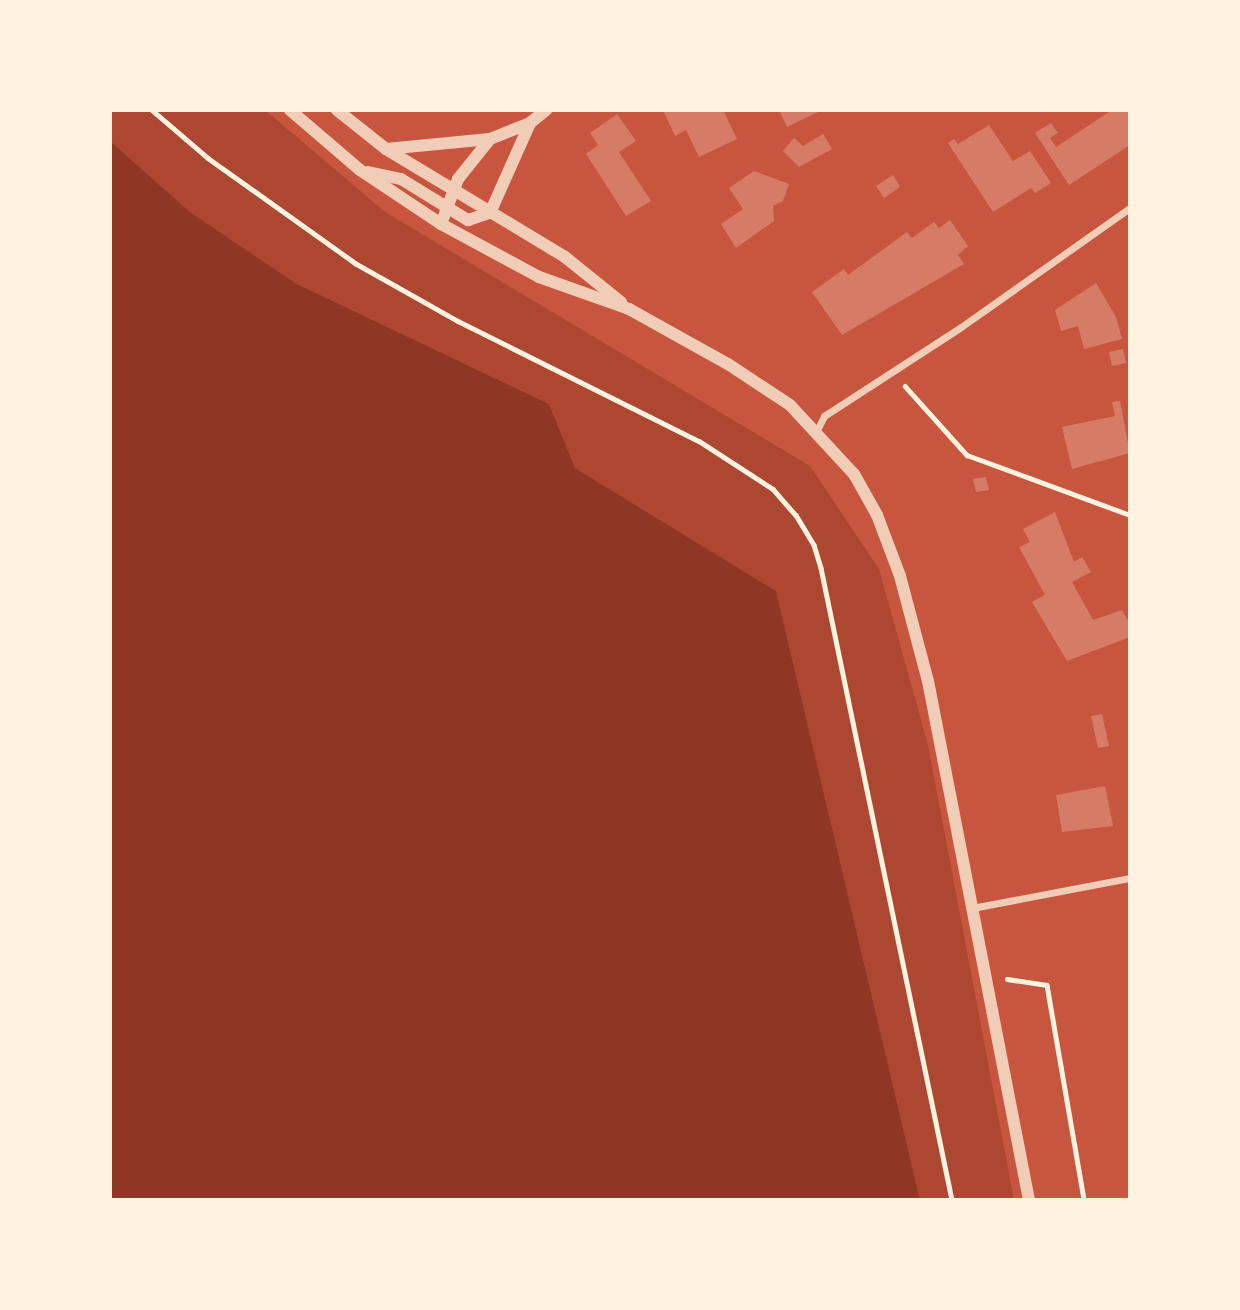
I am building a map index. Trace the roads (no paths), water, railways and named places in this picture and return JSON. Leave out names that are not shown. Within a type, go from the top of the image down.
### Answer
[{"type":"street","points":[[290,110],[360,170],[441,224],[539,277],[629,309]]},
{"type":"street","points":[[337,110],[386,149],[565,257],[629,309],[738,371],[790,405],[817,430],[854,474],[877,515],[900,576],[928,681],[1029,1200]]},
{"type":"street","points":[[386,149],[490,139],[530,123],[546,110]]},
{"type":"street","points":[[360,170],[401,179],[468,220],[490,213],[530,123]]},
{"type":"street","points":[[441,224],[451,190],[490,139]]},
{"type":"street","points":[[817,430],[824,416],[961,327],[1130,208]]},
{"type":"street","points":[[971,908],[1130,878]]}]
